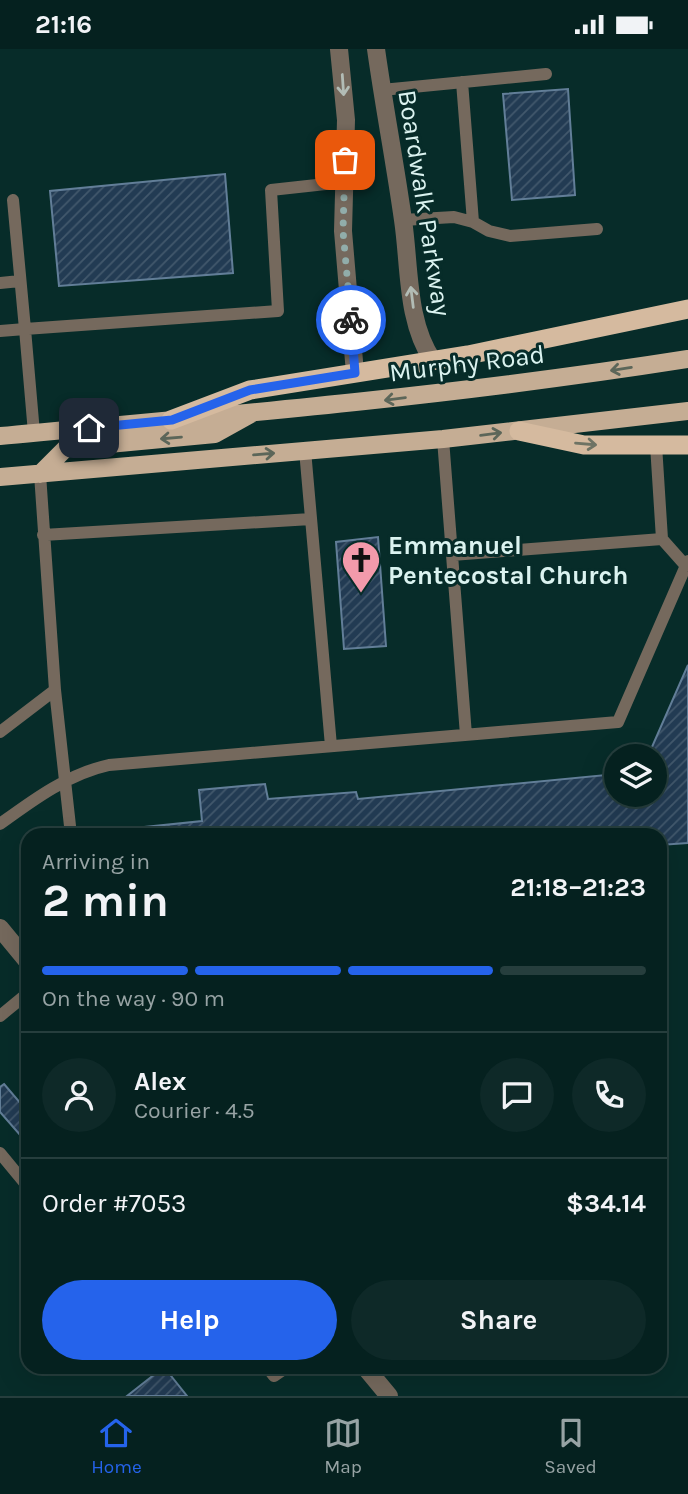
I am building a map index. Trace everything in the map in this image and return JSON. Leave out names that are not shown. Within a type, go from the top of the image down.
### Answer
[{"type":"highway","points":[[172,420],[250,390],[433,361],[688,309]]},
{"type":"highway","points":[[519,431],[584,445],[688,445]]},
{"type":"main road","name":"Murphy Road","points":[[0,436],[380,401],[688,359]]},
{"type":"main road","points":[[40,474],[66,448],[215,434],[257,411]]},
{"type":"main road","points":[[0,477],[443,439],[688,411]]},
{"type":"street","points":[[340,49],[346,120],[343,231],[355,373]]},
{"type":"street","name":"Boardwalk Parkway","points":[[376,49],[403,220],[415,322],[422,344],[433,361]]},
{"type":"street","points":[[0,928],[21,954]]},
{"type":"street","points":[[371,1374],[389,1396]]},
{"type":"lane","points":[[382,90],[546,74]]},
{"type":"lane","points":[[462,82],[473,222]]},
{"type":"lane","points":[[0,331],[278,310],[271,190],[344,182]]},
{"type":"lane","points":[[13,200],[34,433]]},
{"type":"lane","points":[[403,220],[454,217],[510,236],[597,229]]},
{"type":"lane","points":[[0,283],[20,281]]},
{"type":"lane","points":[[443,439],[467,735]]},
{"type":"lane","points":[[2,820],[64,781],[85,771],[109,765],[618,722],[687,564],[662,540],[656,445]]},
{"type":"lane","points":[[305,450],[331,746]]},
{"type":"lane","points":[[40,474],[55,690],[70,828]]},
{"type":"lane","points":[[43,535],[311,519]]},
{"type":"lane","points":[[452,555],[662,540]]},
{"type":"lane","points":[[0,732],[55,690]]},
{"type":"lane","points":[[0,1016],[21,999]]},
{"type":"lane","points":[[0,1153],[21,1178]]},
{"type":"building","points":[[568,89],[575,195],[512,200],[503,94]]},
{"type":"building","points":[[225,174],[233,273],[59,286],[50,191]]},
{"type":"building","name":"Emmanuel Pentecostal Church","points":[[378,537],[386,646],[344,649],[336,542]]},
{"type":"building","points":[[688,665],[688,843],[667,844],[667,828],[135,828],[202,821],[199,790],[265,784],[268,799],[356,792],[358,799],[604,775],[604,807],[667,807],[667,744],[653,744]]},
{"type":"building","points":[[4,1084],[21,1104],[21,1136],[0,1112],[0,1087]]},
{"type":"building","points":[[155,1374],[170,1374],[187,1396],[127,1396]]},
{"type":"way so far","points":[[345,160],[343,231],[351,320]]},
{"type":"place","name":"Emmanuel Pentecostal Church","points":[[361,594]]},
{"type":"route","points":[[89,428],[172,420],[250,390],[355,373],[351,320]]}]
